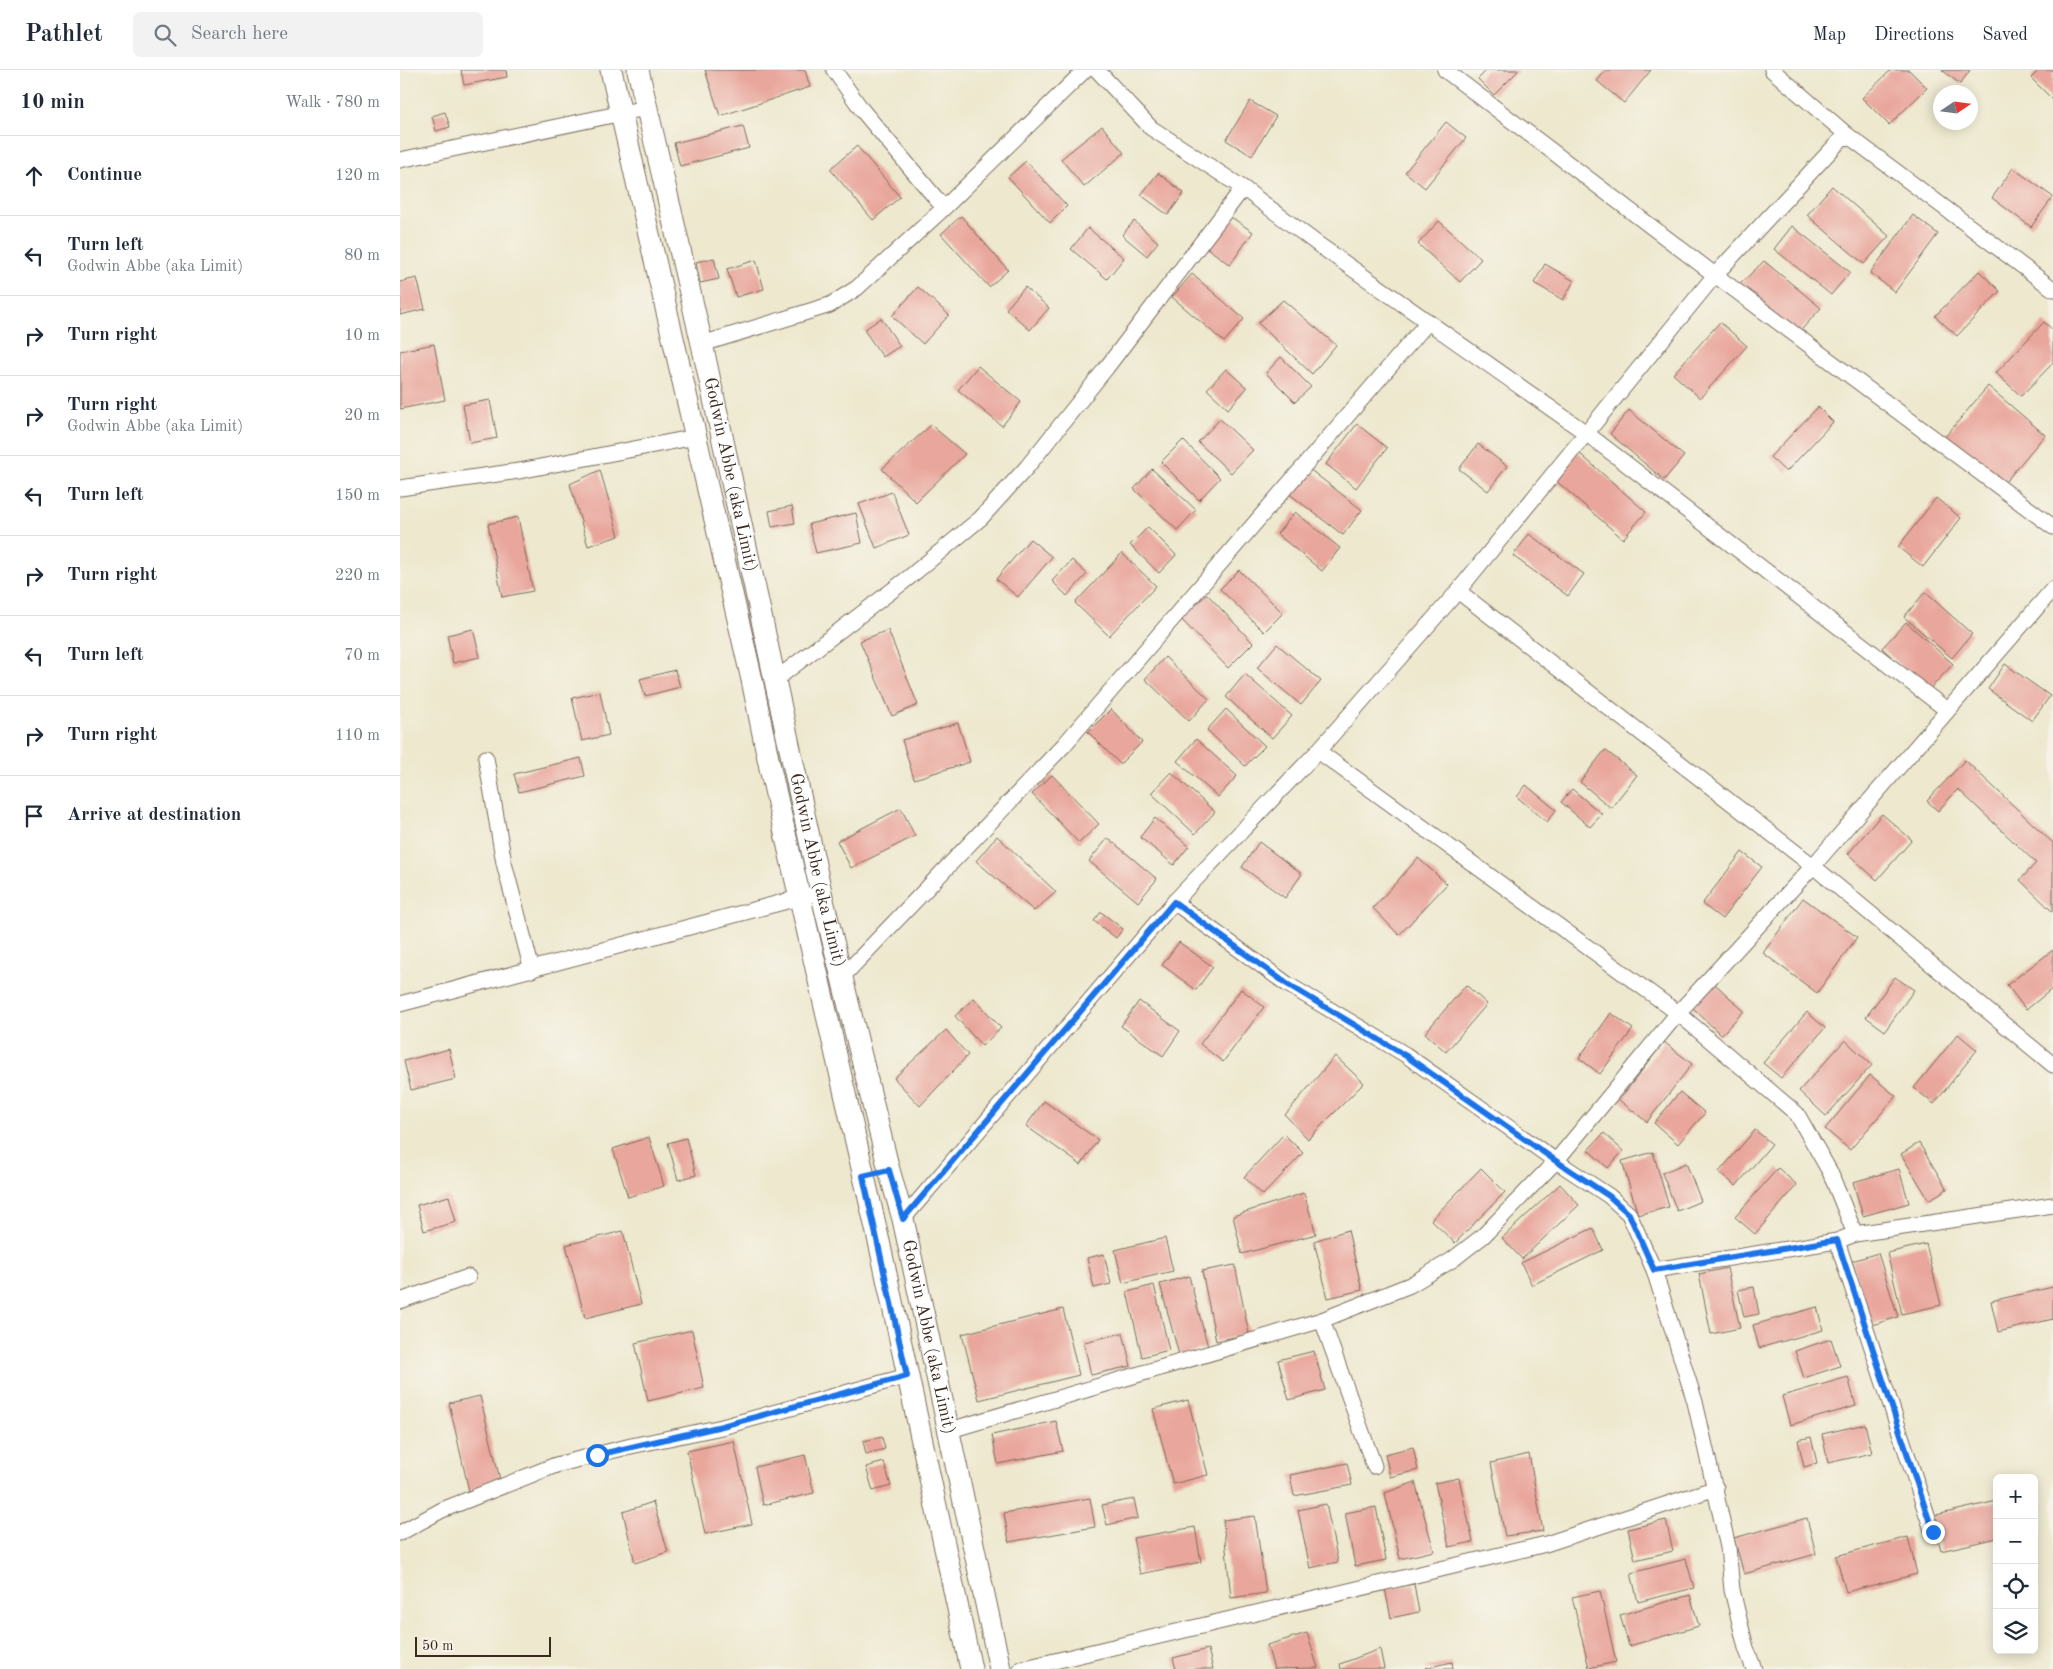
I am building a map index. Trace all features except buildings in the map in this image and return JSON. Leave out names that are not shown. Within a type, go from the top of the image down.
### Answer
[{"type":"street","name":"Godwin Abbe (aka Limit)","points":[[612,70],[752,680],[971,1669]]},
{"type":"street","name":"Godwin Abbe (aka Limit)","points":[[638,70],[702,344],[821,892],[889,1170],[903,1219],[947,1431],[1000,1669]]},
{"type":"street","points":[[834,70],[862,110],[944,208]]},
{"type":"street","points":[[702,344],[830,304],[857,288],[944,208],[1085,70]]},
{"type":"street","points":[[1097,70],[1151,128],[1243,188],[1428,322],[1586,433],[1948,710]]},
{"type":"street","points":[[1445,70],[1715,275],[2053,527]]},
{"type":"street","points":[[1772,70],[1846,134],[2053,289]]},
{"type":"street","points":[[400,160],[646,108]]},
{"type":"street","points":[[903,1219],[1174,902],[1318,751],[1458,591],[1715,275],[1846,134]]},
{"type":"street","points":[[775,680],[907,579],[981,518],[1027,467],[1101,375],[1243,188]]},
{"type":"street","points":[[842,977],[1064,745],[1428,322]]},
{"type":"street","points":[[400,488],[519,471],[696,437]]},
{"type":"street","points":[[947,1431],[1322,1320],[1410,1285],[1452,1260],[1483,1236],[1556,1161],[1678,1013],[1813,866],[2053,589]]},
{"type":"street","points":[[1458,591],[1813,866],[2053,1065]]},
{"type":"street","points":[[1318,751],[1678,1013],[1797,1114],[1830,1172],[1855,1234]]},
{"type":"street","points":[[486,758],[504,863],[532,970]]},
{"type":"street","points":[[400,1004],[821,892]]},
{"type":"street","points":[[1174,902],[1287,984],[1406,1056],[1609,1196],[1629,1214],[1654,1270],[1695,1402],[1728,1547],[1732,1590],[1746,1648],[1754,1669]]},
{"type":"street","points":[[863,1176],[889,1170]]},
{"type":"street","points":[[1654,1270],[1837,1240],[1855,1234],[2053,1205]]},
{"type":"street","points":[[1837,1240],[1933,1532]]},
{"type":"street","points":[[400,1301],[468,1277]]},
{"type":"street","points":[[1322,1320],[1374,1466]]},
{"type":"street","points":[[400,1533],[442,1510],[556,1465],[722,1426],[907,1376]]},
{"type":"street","points":[[1021,1669],[1546,1544],[1716,1488]]},
{"type":"route","points":[[597,1455],[722,1426],[907,1376],[880,1246],[863,1176],[889,1170],[903,1219],[1174,902],[1287,984],[1406,1056],[1609,1196],[1629,1214],[1654,1270],[1837,1240],[1933,1532]]}]
